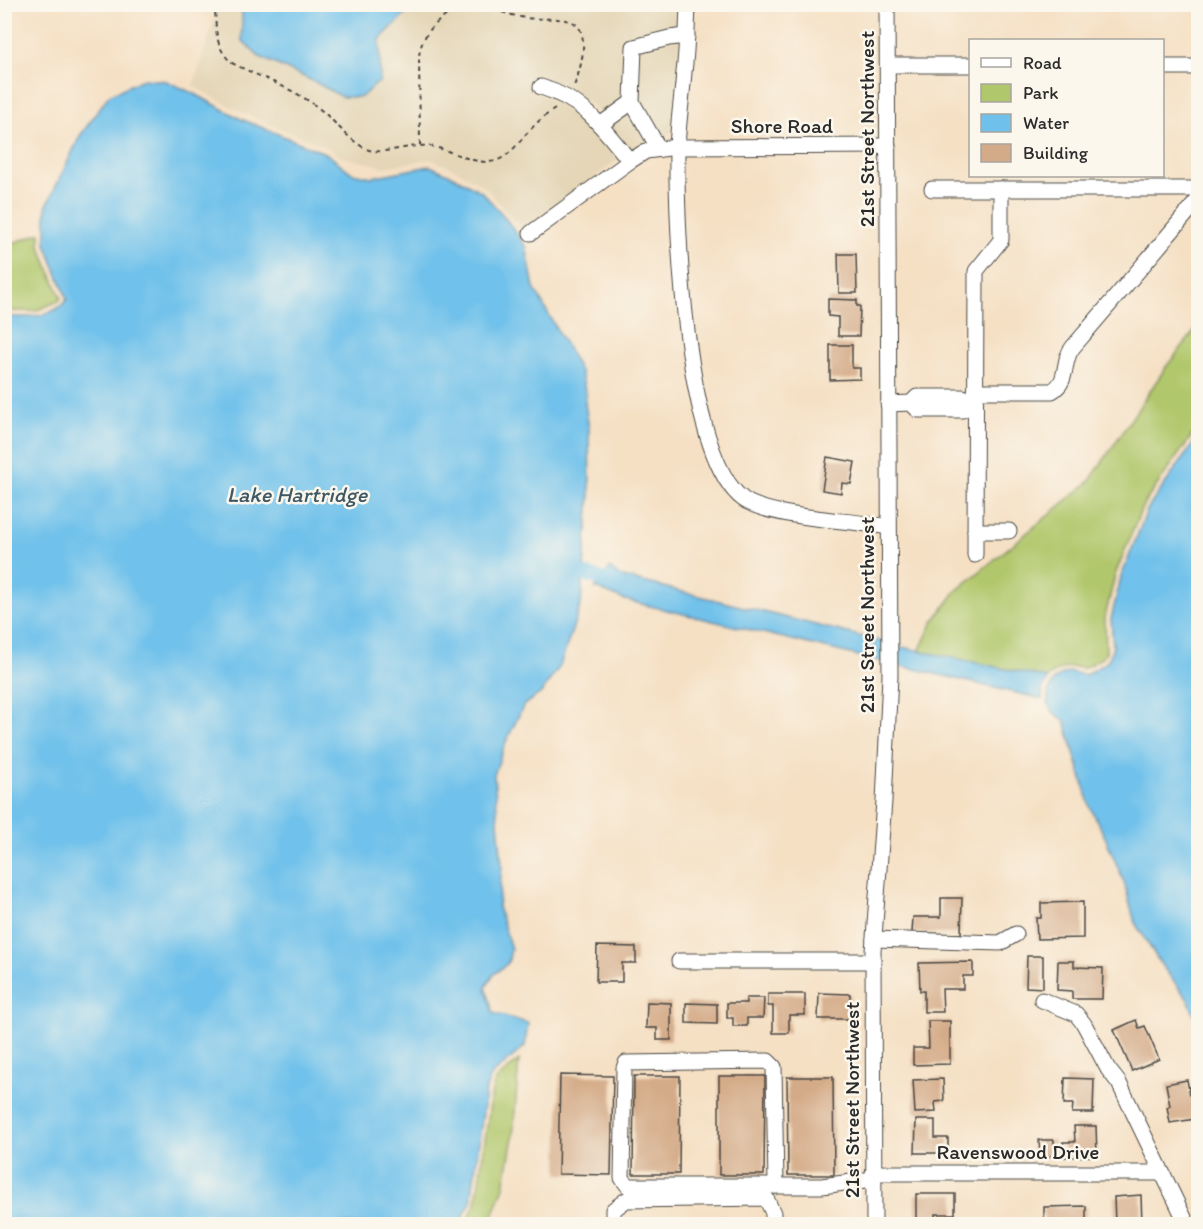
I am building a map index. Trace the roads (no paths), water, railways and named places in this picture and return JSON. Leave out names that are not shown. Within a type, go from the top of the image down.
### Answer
[{"type":"street","points":[[688,4],[677,147],[678,234],[688,337],[705,429],[713,456],[723,478],[733,491],[753,506],[888,527]]},
{"type":"street","name":"21st Street Northwest","points":[[874,1224],[873,961],[890,676],[887,4]]},
{"type":"street","points":[[659,149],[632,102],[634,47],[687,36]]},
{"type":"street","points":[[888,65],[969,65]]},
{"type":"street","points":[[1164,67],[1198,67]]},
{"type":"street","points":[[541,87],[560,92],[580,105],[630,160]]},
{"type":"street","points":[[600,125],[632,102]]},
{"type":"street","name":"Shore Road","points":[[531,233],[630,160],[646,151],[677,147],[888,146]]},
{"type":"street","points":[[932,189],[1198,189]]},
{"type":"street","points":[[975,555],[973,400],[976,271],[1001,240],[1001,189]]},
{"type":"street","points":[[888,404],[910,404],[918,410],[926,404],[963,410],[973,400],[1052,391],[1058,388],[1062,383],[1070,351],[1198,200]]},
{"type":"street","points":[[975,531],[1009,531]]},
{"type":"street","points":[[874,939],[1000,943],[1016,934]]},
{"type":"street","points":[[679,961],[873,961]]},
{"type":"street","points":[[1042,1000],[1076,1014],[1084,1024],[1108,1069],[1119,1083],[1187,1224]]},
{"type":"street","name":"Ravenswood Drive","points":[[776,1186],[773,1064],[768,1061],[626,1063],[624,1068],[622,1178],[628,1186],[776,1186],[822,1186],[873,1176],[1162,1173]]},
{"type":"street","points":[[613,1224],[613,1210],[626,1200],[696,1198],[766,1198],[773,1213],[773,1224]]},
{"type":"water","points":[[246,4],[415,5],[380,39],[380,81],[361,97],[342,97],[258,56],[242,40],[242,9]]},
{"type":"water","name":"Lake Hartridge","points":[[143,79],[166,81],[195,94],[241,119],[327,154],[352,173],[372,177],[430,166],[482,192],[526,246],[534,288],[581,373],[586,395],[589,429],[590,496],[581,604],[560,666],[541,693],[524,705],[505,744],[494,775],[502,866],[498,907],[511,949],[508,963],[493,975],[486,987],[493,1013],[528,1023],[525,1046],[491,1076],[486,1089],[471,1202],[459,1224],[5,1224],[5,317],[39,316],[55,310],[67,299],[46,244],[46,207],[80,136],[109,95]]},
{"type":"water","points":[[1198,437],[1198,1025],[1189,1001],[1160,963],[1135,923],[1124,882],[1090,807],[1065,721],[1053,712],[1048,703],[1048,693],[1054,680],[1063,674],[1070,672],[1086,675],[1107,662],[1113,646],[1111,619],[1121,577],[1148,508]]},
{"type":"water","points":[[610,568],[619,576],[884,642],[884,662],[625,600],[595,588]]},
{"type":"water","points":[[897,646],[1048,678],[1042,690],[1042,699],[897,665]]},
{"type":"waterway","points":[[583,574],[619,583]]}]
